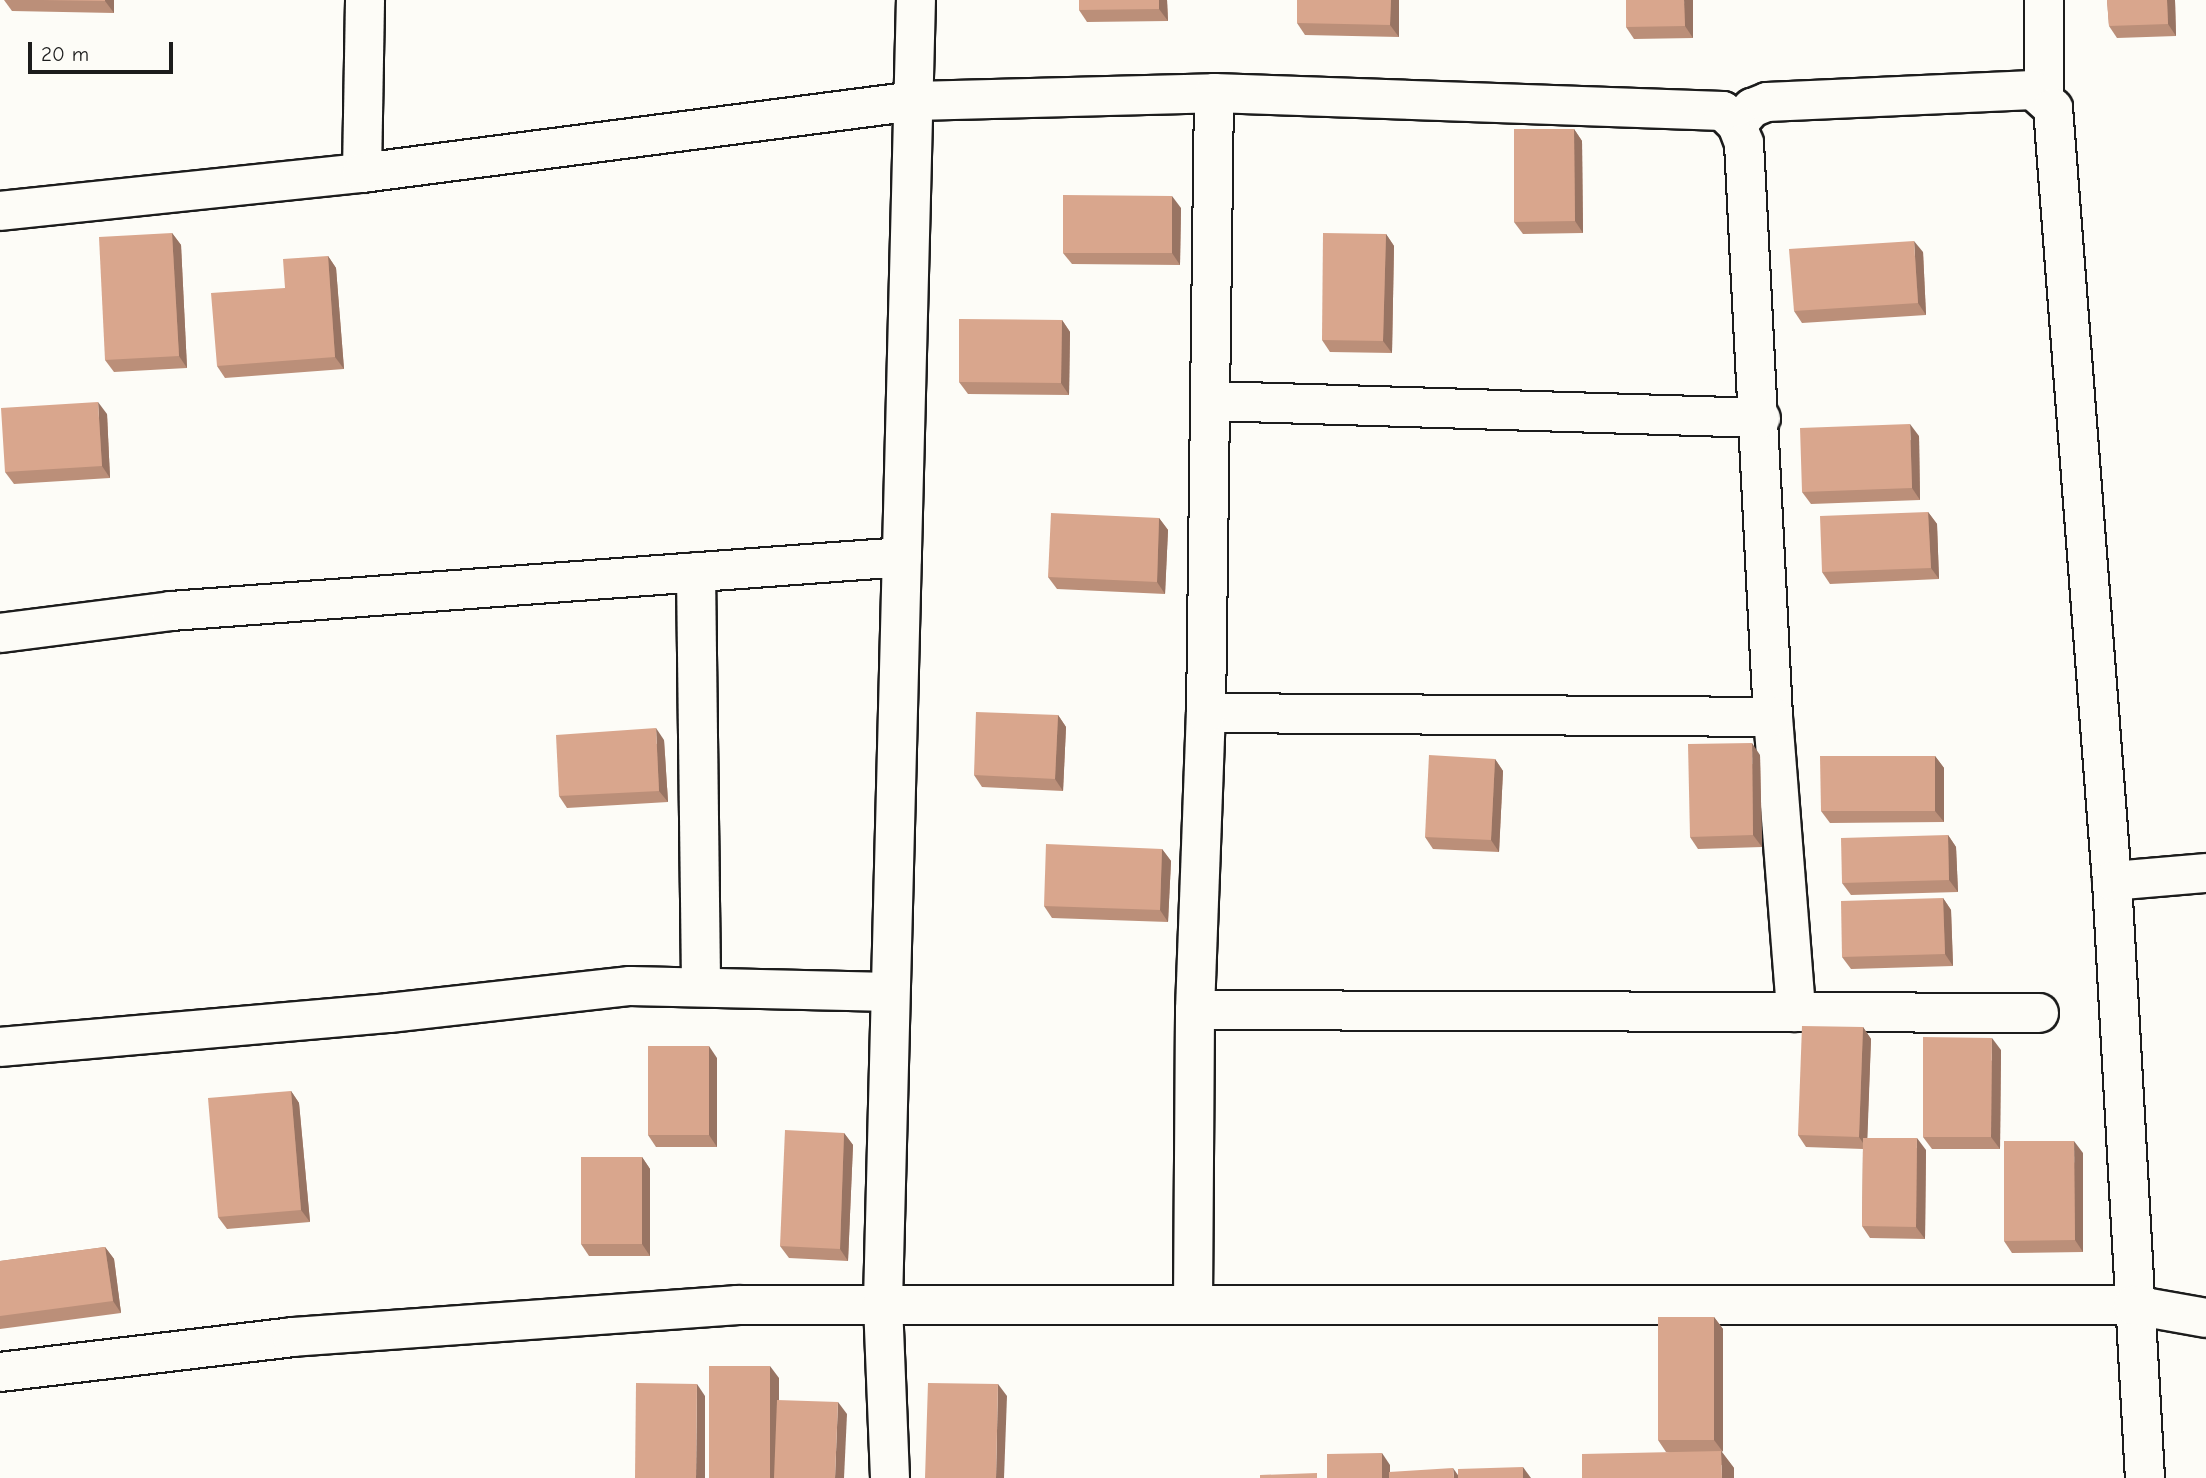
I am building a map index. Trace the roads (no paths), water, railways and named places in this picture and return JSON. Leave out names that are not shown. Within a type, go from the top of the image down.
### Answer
[{"type":"street","points":[[362,173],[365,0]]},
{"type":"street","points":[[890,1478],[883,1302],[916,0]]},
{"type":"street","points":[[2044,96],[2045,0]]},
{"type":"street","points":[[1737,125],[1752,108],[1767,102],[2033,90],[2044,96],[2053,108],[2112,881],[2133,1305],[2145,1478]]},
{"type":"street","points":[[0,211],[362,173],[915,101],[1214,93],[1723,111],[1737,125],[1744,143],[1761,418],[1773,717],[1796,1012]]},
{"type":"street","points":[[1193,1302],[1195,1010],[1206,713],[1212,401],[1214,93]]},
{"type":"street","points":[[1212,401],[1761,418]]},
{"type":"street","points":[[0,633],[171,611],[902,557]]},
{"type":"street","points":[[696,572],[701,987]]},
{"type":"street","points":[[1206,713],[1773,717]]},
{"type":"street","points":[[2112,881],[2206,873]]},
{"type":"street","points":[[0,1047],[389,1013],[630,986],[890,992]]},
{"type":"street","points":[[1195,1010],[2039,1013]]},
{"type":"street","points":[[0,1372],[292,1337],[737,1305],[1193,1302],[2133,1305],[2206,1318]]}]
